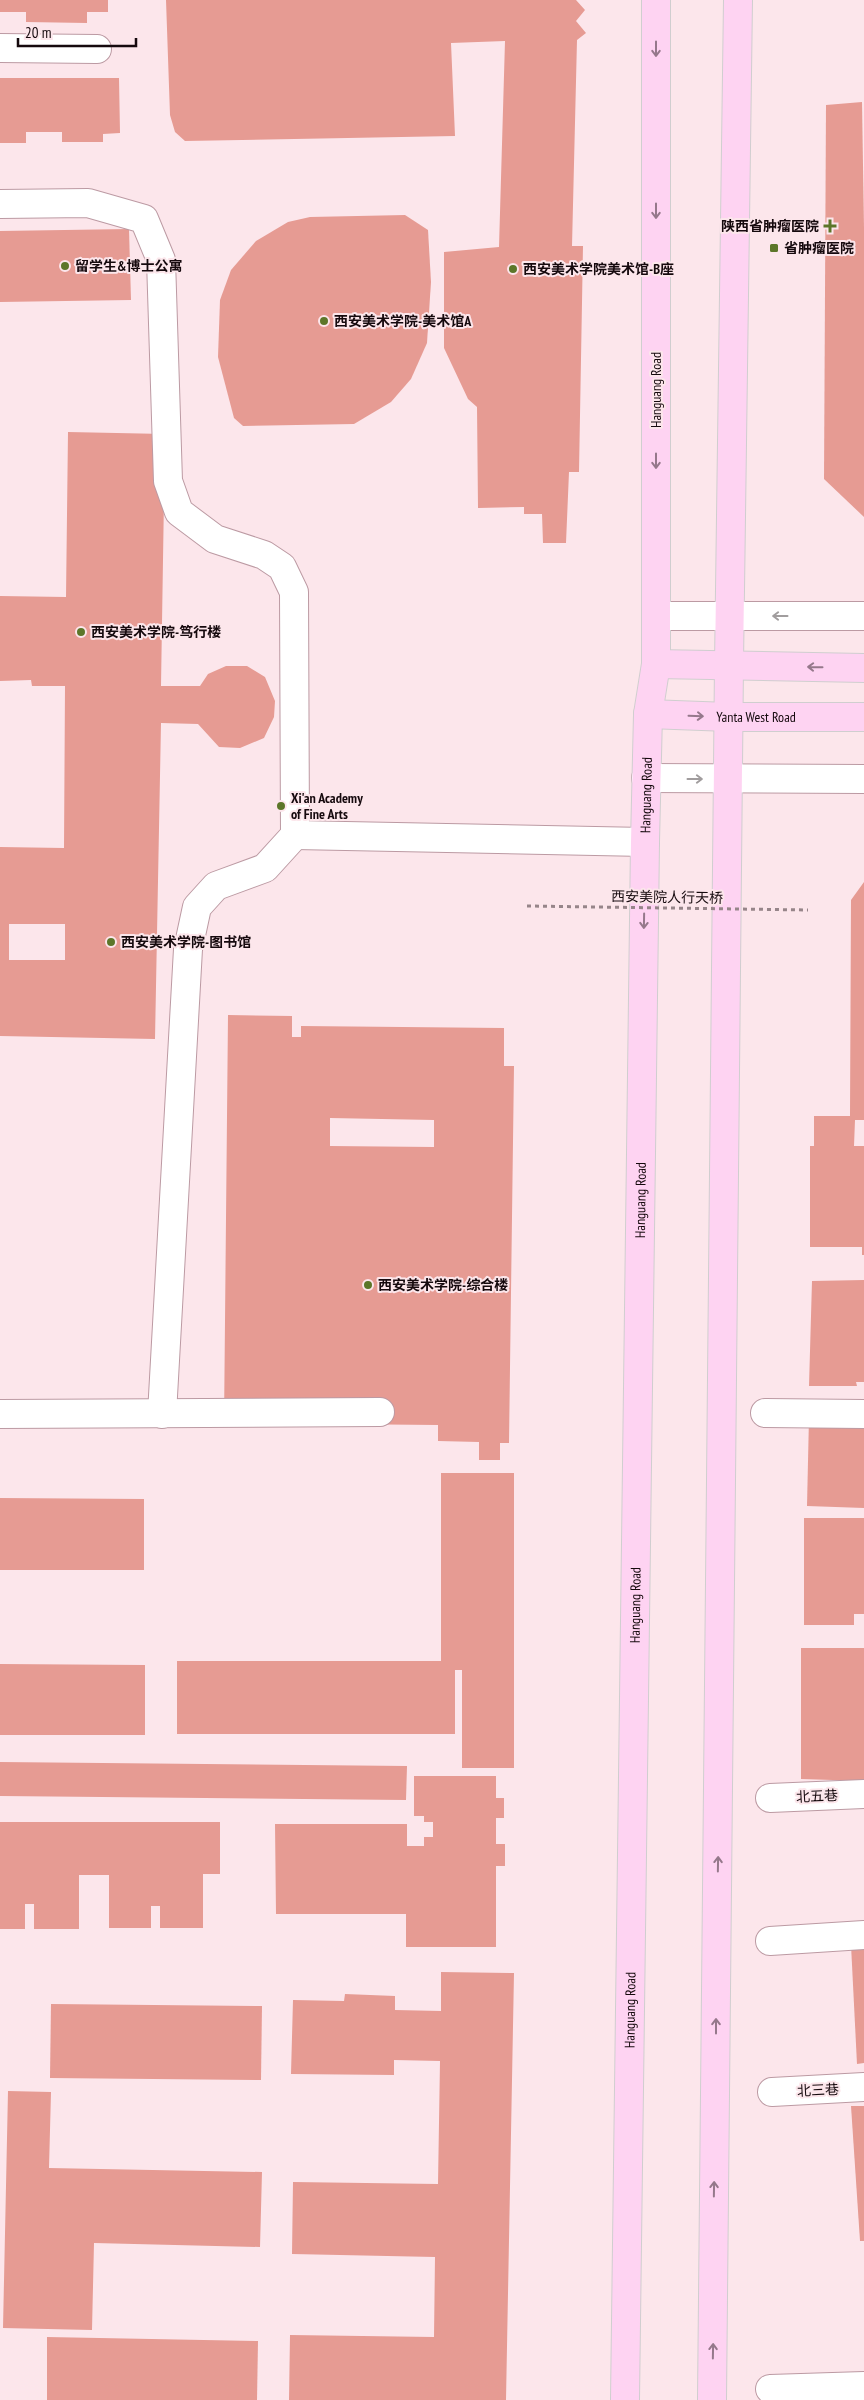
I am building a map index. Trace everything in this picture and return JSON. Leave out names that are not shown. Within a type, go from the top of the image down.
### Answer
[{"type":"main road","name":"Hanguang Road","points":[[624,2400],[644,842],[648,714],[656,664],[656,0]]},
{"type":"main road","points":[[712,2400],[729,664],[738,0]]},
{"type":"main road","points":[[656,664],[864,668]]},
{"type":"main road","name":"Yanta West Road","points":[[648,714],[729,717],[864,717]]},
{"type":"street","points":[[0,48],[97,49]]},
{"type":"street","points":[[0,204],[88,203],[144,219],[161,260],[168,481],[180,512],[215,539],[264,555],[282,567],[294,592],[295,835],[265,868],[216,886],[197,907],[188,949],[162,1414]]},
{"type":"street","points":[[656,616],[864,616]]},
{"type":"street","points":[[646,778],[864,779]]},
{"type":"street","points":[[295,835],[644,842]]},
{"type":"street","points":[[0,1414],[380,1412]]},
{"type":"street","points":[[765,1413],[864,1414]]},
{"type":"street","name":"北五巷","points":[[770,1798],[864,1794]]},
{"type":"street","points":[[770,1941],[864,1935]]},
{"type":"street","name":"北三巷","points":[[772,2092],[864,2087]]},
{"type":"street","points":[[770,2389],[864,2386]]},
{"type":"path","name":"西安美院人行天桥","points":[[526,906],[808,910]]},
{"type":"building","points":[[0,0],[108,0],[108,12],[87,12],[87,23],[26,22],[26,12],[0,12]]},
{"type":"building","name":"西安美术学院美术馆-B座","points":[[166,0],[576,0],[585,10],[576,21],[586,33],[577,40],[572,246],[583,246],[579,472],[569,472],[566,543],[543,543],[542,514],[524,514],[524,507],[478,508],[477,407],[468,399],[444,348],[444,252],[499,247],[505,41],[451,43],[455,136],[185,141],[175,132],[170,115]]},
{"type":"building","points":[[0,78],[119,78],[120,133],[103,134],[103,142],[62,142],[62,132],[26,132],[26,143],[0,143]]},
{"type":"building","points":[[862,102],[864,517],[824,479],[826,105]]},
{"type":"building","name":"西安美术学院-美术馆A","points":[[405,215],[428,230],[431,282],[427,343],[411,379],[391,402],[354,424],[243,426],[234,418],[218,357],[220,300],[231,270],[256,241],[288,222],[310,217]]},
{"type":"building","name":"留学生&博士公寓","points":[[129,229],[131,300],[0,302],[0,231]]},
{"type":"building","name":"西安美术学院-笃行楼","points":[[68,432],[165,434],[161,686],[200,686],[208,674],[226,666],[247,666],[265,677],[275,701],[274,717],[264,738],[240,748],[219,747],[198,724],[161,723],[155,1039],[0,1036],[0,847],[64,848],[65,686],[32,686],[31,680],[0,681],[0,596],[66,597]],"holes":[[[9,924],[65,924],[65,960],[9,960]]]},
{"type":"building","points":[[864,882],[864,1120],[855,1120],[854,1146],[864,1146],[864,1255],[862,1255],[862,1247],[810,1247],[810,1146],[814,1146],[814,1116],[850,1116],[851,900]]},
{"type":"building","name":"西安美术学院-综合楼","points":[[228,1015],[292,1016],[292,1037],[301,1037],[301,1026],[504,1028],[504,1066],[514,1066],[509,1443],[500,1443],[500,1460],[479,1460],[479,1442],[438,1441],[438,1425],[224,1423]],"holes":[[[330,1118],[434,1120],[434,1147],[330,1146]]]},
{"type":"building","points":[[864,1280],[864,1382],[856,1382],[857,1386],[809,1386],[812,1281]]},
{"type":"building","points":[[809,1417],[864,1418],[864,1508],[807,1506]]},
{"type":"building","points":[[441,1473],[514,1473],[514,1768],[462,1768],[462,1670],[455,1670],[455,1734],[177,1734],[177,1661],[441,1661]]},
{"type":"building","points":[[0,1498],[144,1499],[144,1570],[0,1570]]},
{"type":"building","points":[[804,1518],[864,1518],[864,1614],[854,1614],[854,1625],[804,1625]]},
{"type":"building","points":[[801,1648],[864,1648],[864,1781],[801,1779]]},
{"type":"building","points":[[0,1664],[145,1665],[145,1735],[0,1735]]},
{"type":"building","points":[[0,1762],[407,1766],[406,1800],[0,1796]]},
{"type":"building","points":[[414,1776],[496,1776],[496,1798],[504,1798],[504,1818],[496,1818],[496,1844],[505,1844],[505,1866],[496,1866],[496,1947],[406,1947],[406,1914],[276,1914],[275,1824],[407,1824],[407,1846],[424,1846],[424,1837],[433,1837],[433,1822],[424,1822],[424,1816],[414,1816]]},
{"type":"building","points":[[0,1822],[220,1822],[220,1874],[203,1874],[203,1928],[160,1928],[160,1906],[151,1906],[151,1928],[109,1928],[109,1875],[79,1875],[79,1929],[34,1929],[34,1904],[25,1904],[25,1929],[0,1929]]},
{"type":"building","points":[[864,1943],[864,2063],[857,2064],[851,1945]]},
{"type":"building","points":[[441,1972],[514,1973],[506,2400],[289,2400],[290,2335],[434,2337],[435,2257],[292,2254],[293,2182],[438,2184],[440,2061],[394,2060],[394,2075],[291,2074],[293,2000],[344,2001],[345,1994],[395,1996],[395,2010],[441,2011]]},
{"type":"building","points":[[51,2004],[262,2006],[261,2080],[50,2078]]},
{"type":"building","points":[[8,2091],[51,2092],[49,2168],[262,2172],[260,2247],[94,2243],[92,2330],[3,2328]]},
{"type":"building","points":[[851,2106],[864,2106],[864,2241],[860,2241]]},
{"type":"building","points":[[47,2337],[258,2341],[257,2400],[47,2400]]},
{"type":"place","name":"陕西省肿瘤医院","points":[[830,226]]},
{"type":"place","name":"省肿瘤医院","points":[[774,248]]},
{"type":"place","name":"留学生&博士公寓","points":[[65,266]]},
{"type":"place","name":"西安美术学院美术馆-B座","points":[[513,269]]},
{"type":"place","name":"西安美术学院-美术馆A","points":[[324,321]]},
{"type":"place","name":"西安美术学院-笃行楼","points":[[81,632]]},
{"type":"place","name":"Xi'an Academy of Fine Arts","points":[[281,806]]},
{"type":"place","name":"西安美术学院-图书馆","points":[[111,942]]},
{"type":"place","name":"西安美术学院-综合楼","points":[[368,1285]]}]
